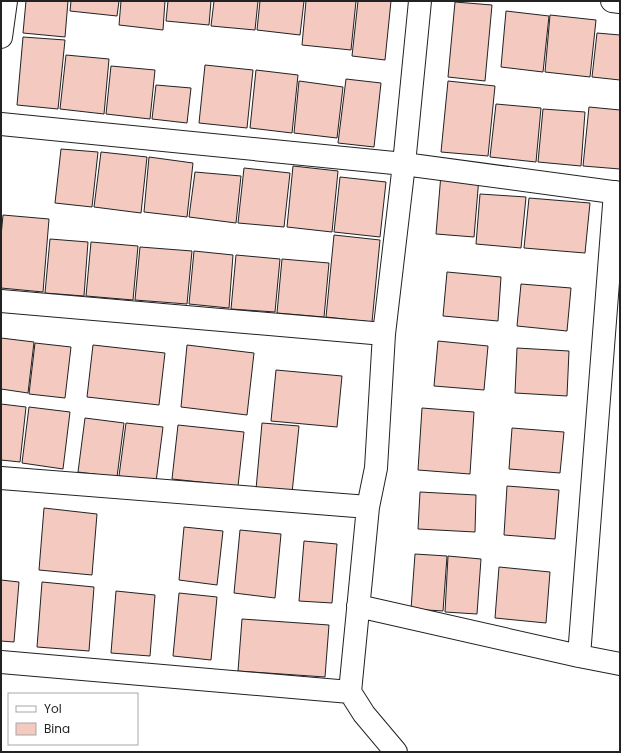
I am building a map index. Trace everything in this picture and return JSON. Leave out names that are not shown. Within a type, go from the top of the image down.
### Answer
[{"type":"street","points":[[1,37],[6,1]]},
{"type":"street","points":[[396,752],[364,714],[350,692],[368,507],[376,468],[384,334],[404,164],[420,1]]},
{"type":"street","points":[[612,1],[620,2]]},
{"type":"street","points":[[1,124],[404,164],[617,192],[579,656]]},
{"type":"street","points":[[1,302],[384,334]]},
{"type":"street","points":[[1,478],[368,507]]},
{"type":"street","points":[[358,606],[620,664]]},
{"type":"street","points":[[1,662],[350,692]]},
{"type":"building","points":[[26,1],[68,1],[65,37],[23,33]]},
{"type":"building","points":[[71,1],[119,1],[117,16],[70,11]]},
{"type":"building","points":[[121,1],[165,1],[163,30],[119,25]]},
{"type":"building","points":[[168,1],[211,1],[209,25],[166,21]]},
{"type":"building","points":[[214,1],[258,1],[255,30],[211,26]]},
{"type":"building","points":[[260,1],[304,1],[300,35],[257,30]]},
{"type":"building","points":[[306,1],[356,1],[351,50],[302,45]]},
{"type":"building","points":[[358,1],[391,1],[385,60],[352,56]]},
{"type":"building","points":[[455,2],[492,5],[485,81],[448,77]]},
{"type":"building","points":[[506,11],[549,16],[543,72],[501,67]]},
{"type":"building","points":[[550,15],[596,20],[590,77],[545,72]]},
{"type":"building","points":[[597,33],[620,35],[620,80],[592,77]]},
{"type":"building","points":[[23,37],[65,40],[58,109],[17,105]]},
{"type":"building","points":[[66,55],[109,59],[104,114],[60,109]]},
{"type":"building","points":[[205,65],[253,70],[247,128],[199,123]]},
{"type":"building","points":[[111,66],[155,70],[150,119],[106,114]]},
{"type":"building","points":[[256,70],[298,75],[292,133],[250,128]]},
{"type":"building","points":[[346,79],[381,83],[374,147],[338,143]]},
{"type":"building","points":[[299,81],[343,87],[337,138],[294,133]]},
{"type":"building","points":[[448,81],[495,86],[488,156],[441,152]]},
{"type":"building","points":[[156,85],[191,88],[187,123],[152,119]]},
{"type":"building","points":[[496,104],[541,108],[536,162],[490,157]]},
{"type":"building","points":[[589,107],[620,110],[620,169],[583,166]]},
{"type":"building","points":[[543,109],[585,112],[581,166],[538,162]]},
{"type":"building","points":[[61,149],[98,152],[92,207],[55,203]]},
{"type":"building","points":[[101,152],[147,157],[141,213],[94,207]]},
{"type":"building","points":[[149,157],[193,163],[187,217],[144,212]]},
{"type":"building","points":[[293,166],[338,171],[332,232],[287,227]]},
{"type":"building","points":[[244,168],[290,173],[284,227],[238,223]]},
{"type":"building","points":[[195,172],[241,176],[236,223],[189,217]]},
{"type":"building","points":[[441,174],[479,177],[474,237],[436,234]]},
{"type":"building","points":[[340,177],[386,182],[380,237],[334,232]]},
{"type":"building","points":[[480,194],[526,197],[521,248],[476,244]]},
{"type":"building","points":[[529,198],[590,203],[585,253],[524,248]]},
{"type":"building","points":[[3,215],[49,219],[43,292],[1,288],[1,236]]},
{"type":"building","points":[[334,235],[380,240],[372,322],[326,317]]},
{"type":"building","points":[[50,239],[88,242],[84,296],[45,293]]},
{"type":"building","points":[[91,242],[138,246],[133,300],[86,296]]},
{"type":"building","points":[[140,247],[192,251],[187,304],[135,300]]},
{"type":"building","points":[[194,251],[233,255],[229,308],[189,304]]},
{"type":"building","points":[[236,255],[280,259],[275,312],[231,309]]},
{"type":"building","points":[[282,259],[329,263],[324,317],[277,313]]},
{"type":"building","points":[[447,272],[501,277],[498,321],[443,316]]},
{"type":"building","points":[[521,284],[571,288],[567,331],[517,326]]},
{"type":"building","points":[[1,338],[34,342],[28,393],[1,389]]},
{"type":"building","points":[[438,341],[488,346],[484,390],[434,386]]},
{"type":"building","points":[[35,343],[71,347],[65,398],[29,394]]},
{"type":"building","points":[[93,345],[165,353],[159,405],[87,397]]},
{"type":"building","points":[[187,345],[254,353],[247,415],[181,407]]},
{"type":"building","points":[[517,348],[569,351],[567,396],[515,393]]},
{"type":"building","points":[[276,370],[342,376],[337,427],[271,421]]},
{"type":"building","points":[[1,404],[26,407],[20,462],[1,460]]},
{"type":"building","points":[[29,407],[70,412],[63,469],[22,463]]},
{"type":"building","points":[[422,408],[474,412],[470,474],[418,470]]},
{"type":"building","points":[[85,418],[124,423],[117,477],[78,472]]},
{"type":"building","points":[[126,423],[163,427],[156,482],[119,476]]},
{"type":"building","points":[[262,423],[299,426],[292,493],[256,489]]},
{"type":"building","points":[[178,425],[244,432],[238,486],[172,479]]},
{"type":"building","points":[[512,428],[564,432],[560,473],[509,469]]},
{"type":"building","points":[[507,486],[559,490],[555,539],[504,535]]},
{"type":"building","points":[[420,492],[476,495],[475,532],[418,529]]},
{"type":"building","points":[[44,508],[97,514],[92,575],[39,570]]},
{"type":"building","points":[[184,527],[223,531],[217,585],[179,580]]},
{"type":"building","points":[[240,530],[281,534],[275,598],[234,593]]},
{"type":"building","points":[[304,541],[337,544],[332,603],[299,601]]},
{"type":"building","points":[[415,554],[447,556],[443,611],[411,609]]},
{"type":"building","points":[[448,556],[481,559],[477,614],[445,612]]},
{"type":"building","points":[[499,567],[550,572],[546,623],[495,618]]},
{"type":"building","points":[[1,580],[19,582],[14,642],[1,641]]},
{"type":"building","points":[[42,582],[94,587],[89,651],[37,647]]},
{"type":"building","points":[[116,591],[155,595],[150,656],[111,653]]},
{"type":"building","points":[[179,593],[217,597],[211,660],[173,656]]},
{"type":"building","points":[[242,619],[329,625],[325,677],[238,671]]}]
